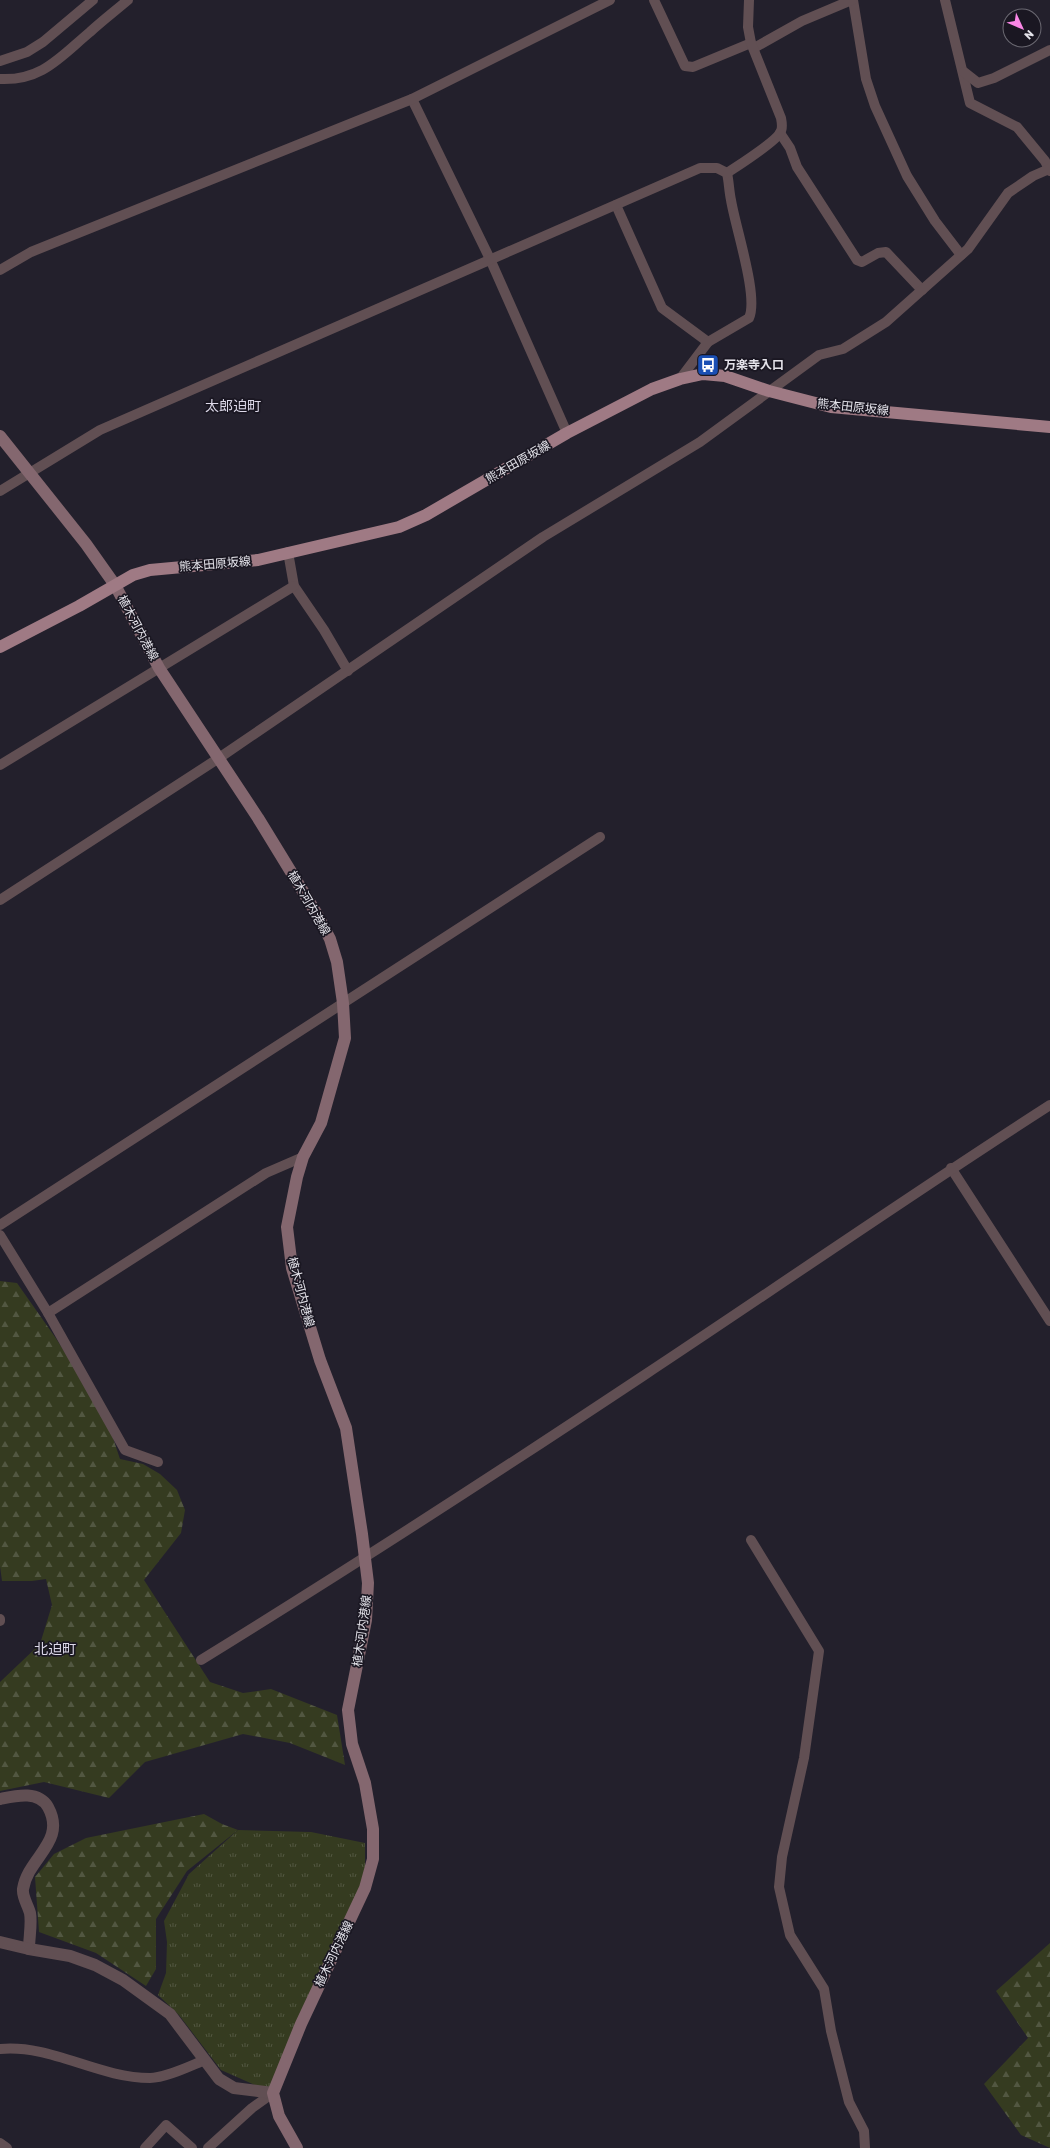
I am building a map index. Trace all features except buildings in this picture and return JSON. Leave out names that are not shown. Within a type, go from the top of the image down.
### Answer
[{"type":"main road","name":"熊本田原坂線","points":[[0,647],[133,575],[150,570],[258,560],[288,552],[366,536],[399,527],[426,516],[567,433],[652,389],[680,379],[703,374],[725,376],[769,391],[831,406],[1050,427]]},
{"type":"main road","name":"植木河内港線","points":[[0,436],[28,474],[86,544],[115,585],[159,668],[219,758],[310,902],[330,939],[336,962],[343,1003],[345,1038],[321,1123],[303,1156],[297,1177],[287,1227],[292,1268],[320,1360],[346,1428],[365,1559],[368,1583],[366,1620],[348,1710],[352,1744],[365,1783],[373,1829],[373,1859],[365,1888],[301,2024],[273,2093]]},
{"type":"main road","points":[[273,2093],[279,2116],[297,2148]]},
{"type":"street","points":[[0,61],[27,52],[43,42],[53,32],[93,0]]},
{"type":"street","points":[[0,79],[16,80],[36,74],[52,66],[128,0]]},
{"type":"street","points":[[0,270],[31,252],[412,99],[610,0]]},
{"type":"street","points":[[654,0],[685,66],[693,67],[752,46],[802,21],[852,0],[866,79],[875,106],[907,176],[935,222],[961,255]]},
{"type":"street","points":[[749,0],[748,27],[752,46],[781,118],[780,133],[790,148],[797,167],[858,260],[862,262],[878,252],[886,252],[922,290]]},
{"type":"street","points":[[0,900],[219,758],[543,537],[700,442],[819,356],[843,348],[886,322],[961,255],[986,226],[1008,193],[1033,176],[1050,170],[1032,144],[1017,127],[970,103],[964,72],[945,0]]},
{"type":"street","points":[[964,72],[978,83],[994,78],[1050,50]]},
{"type":"street","points":[[412,99],[490,259],[567,433]]},
{"type":"street","points":[[727,172],[780,133]]},
{"type":"street","points":[[0,490],[100,430],[490,259],[700,168],[717,168],[727,172]]},
{"type":"street","points":[[680,379],[708,342],[749,318],[752,311],[751,294],[731,200],[727,172]]},
{"type":"street","points":[[616,205],[662,308],[708,342]]},
{"type":"street","points":[[288,552],[294,586],[324,630],[348,671]]},
{"type":"street","points":[[0,765],[294,586]]},
{"type":"street","points":[[0,1225],[343,1003],[451,935],[600,837]]},
{"type":"street","points":[[201,1660],[365,1559],[643,1376],[951,1168],[1050,1105]]},
{"type":"street","points":[[48,1313],[266,1173],[303,1156]]},
{"type":"street","points":[[951,1168],[1050,1321]]},
{"type":"street","points":[[0,1235],[48,1313],[125,1450],[158,1462]]},
{"type":"street","points":[[751,1540],[819,1651],[804,1758],[782,1857],[779,1886],[790,1935],[824,1989],[831,2031],[848,2102],[864,2131],[865,2148]]},
{"type":"street","points":[[0,1799],[20,1795],[31,1796],[46,1804],[53,1821],[54,1832],[48,1845],[35,1861],[23,1889],[30,1914],[29,1949]]},
{"type":"street","points":[[0,1942],[70,1956],[95,1965],[123,1980],[170,2014],[219,2079],[234,2088],[273,2093]]},
{"type":"street","points":[[0,2049],[16,2048],[101,2070],[151,2078],[205,2060]]},
{"type":"street","points":[[208,2148],[252,2108],[273,2093]]},
{"type":"street","points":[[146,2148],[166,2125],[192,2148]]},
{"type":"green space","points":[[0,1281],[17,1283],[55,1337],[105,1414],[120,1459],[143,1464],[160,1474],[177,1490],[185,1510],[181,1533],[144,1580],[210,1682],[243,1693],[271,1689],[337,1715],[345,1765],[290,1743],[243,1734],[145,1762],[109,1798],[44,1782],[0,1791],[0,1682],[40,1644],[52,1605],[46,1579],[32,1581],[2,1581],[0,1566]]},
{"type":"green space","points":[[204,1814],[222,1824],[238,1830],[187,1871],[156,1919],[156,1969],[146,1986],[96,1953],[39,1932],[35,1877],[54,1854],[86,1838]]},
{"type":"green space","points":[[238,1830],[311,1832],[365,1843],[365,1888],[273,2093],[221,2070],[179,2015],[158,1995],[166,1973],[167,1942],[164,1921],[189,1874]]},
{"type":"green space","points":[[1050,1943],[1050,2148],[1021,2135],[984,2084],[1028,2038],[996,1991]]},
{"type":"place","name":"万楽寺入口","points":[[708,365]]},
{"type":"district","name":"太郎迫町","points":[[233,406]]},
{"type":"district","name":"北迫町","points":[[55,1649]]}]
